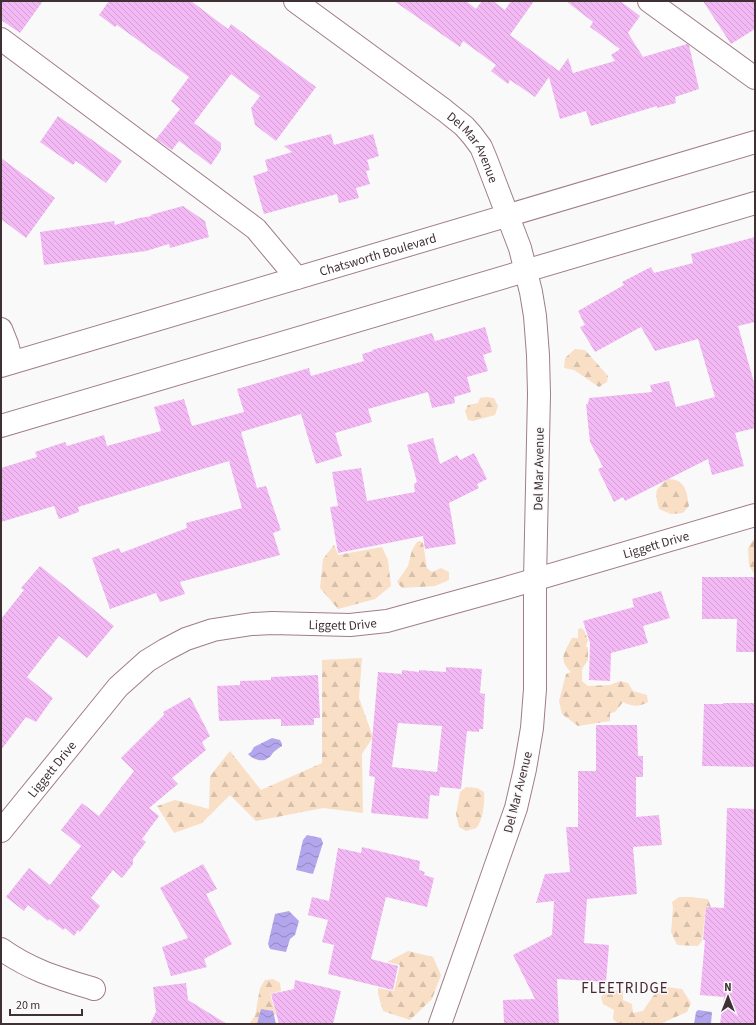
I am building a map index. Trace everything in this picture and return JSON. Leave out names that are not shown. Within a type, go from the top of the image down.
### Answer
[{"type":"street","name":"Del Mar Avenue","points":[[295,1],[464,126],[476,139],[484,153],[520,248],[535,316],[539,394],[535,580],[535,689],[532,728],[516,808],[440,1024]]},
{"type":"street","points":[[649,1],[755,78]]},
{"type":"street","points":[[1,39],[256,229],[297,278]]},
{"type":"street","name":"Chatsworth Boulevard","points":[[6,364],[755,142]]},
{"type":"street","points":[[1,426],[755,203]]},
{"type":"street","points":[[1,329],[7,344],[6,364]]},
{"type":"street","name":"Liggett Drive","points":[[1,831],[118,687],[147,661],[179,642],[213,630],[252,624],[272,622],[350,625],[387,621],[431,610],[755,515]]},
{"type":"street","points":[[1,949],[24,964],[49,976],[94,989]]},
{"type":"green space","points":[[575,349],[585,350],[608,376],[607,382],[599,387],[574,370],[564,368],[565,358]]},
{"type":"green space","points":[[480,398],[494,398],[498,406],[495,415],[473,421],[468,420],[465,411],[468,405],[478,403]]},
{"type":"green space","points":[[668,479],[678,481],[682,484],[686,491],[689,506],[683,513],[671,514],[659,509],[656,494],[660,486]]},
{"type":"green space","points":[[754,539],[755,576],[749,565],[748,548]]},
{"type":"green space","points":[[420,541],[423,543],[427,568],[432,572],[441,568],[449,572],[449,580],[435,586],[402,588],[397,582],[408,566],[412,550],[417,542]]},
{"type":"green space","points":[[334,545],[338,555],[382,547],[388,560],[391,586],[375,599],[338,609],[320,588],[323,559]]},
{"type":"green space","points":[[581,628],[584,630],[588,640],[586,646],[588,648],[588,660],[582,669],[582,681],[588,686],[610,685],[620,681],[628,683],[633,691],[647,695],[648,702],[636,706],[623,702],[615,712],[610,713],[610,721],[578,726],[562,714],[559,701],[566,674],[571,672],[563,659],[572,638],[578,638],[578,629]]},
{"type":"green space","points":[[362,658],[359,698],[373,737],[362,754],[363,813],[323,808],[256,821],[230,795],[202,823],[174,833],[157,806],[175,800],[209,809],[210,776],[230,751],[261,790],[322,763],[322,660]]},
{"type":"green space","points":[[466,787],[477,788],[484,792],[484,806],[480,821],[476,828],[466,831],[459,827],[456,814],[460,792]]},
{"type":"green space","points":[[679,897],[708,899],[711,907],[706,906],[702,941],[698,946],[677,945],[671,932],[672,902]]},
{"type":"green space","points":[[408,951],[433,957],[441,975],[432,999],[410,1020],[383,1011],[378,994],[378,988],[394,991],[400,965],[387,962]]},
{"type":"green space","points":[[273,979],[280,983],[281,991],[270,994],[276,1014],[262,1024],[249,1024],[255,1016],[260,988],[265,980]]},
{"type":"green space","points":[[666,987],[682,989],[691,1003],[687,1012],[660,1024],[618,1024],[613,1019],[614,1010],[603,1004],[601,997],[607,990],[623,991],[623,1000],[632,1004],[633,1013],[643,1011],[653,996]]},
{"type":"water","points":[[272,738],[280,740],[282,746],[266,759],[255,759],[248,754],[254,747]]},
{"type":"water","points":[[307,835],[321,838],[323,843],[313,874],[296,870],[303,840]]},
{"type":"water","points":[[289,911],[299,921],[295,935],[290,939],[286,952],[270,949],[268,944],[275,914]]},
{"type":"water","points":[[261,1009],[273,1011],[276,1024],[257,1024]]},
{"type":"water","points":[[698,1010],[712,1012],[711,1024],[694,1024],[696,1012]]},
{"type":"building","points":[[1,1],[43,1],[20,33],[1,20]]},
{"type":"building","points":[[109,1],[191,1],[228,29],[231,24],[316,87],[276,141],[255,125],[251,108],[260,96],[231,74],[194,123],[221,143],[221,150],[211,165],[179,141],[172,150],[156,139],[180,109],[171,101],[189,77],[117,25],[115,27],[99,15]]},
{"type":"building","points":[[394,1],[466,1],[476,9],[482,1],[493,1],[505,10],[511,1],[534,1],[510,35],[559,71],[568,58],[573,73],[615,61],[611,55],[620,49],[590,27],[593,22],[566,1],[620,1],[640,16],[628,33],[643,57],[687,44],[689,45],[699,89],[675,97],[676,103],[657,108],[657,106],[591,126],[586,111],[560,119],[549,77],[535,97],[510,80],[508,84],[491,71],[496,65],[463,41],[460,47]]},
{"type":"building","points":[[703,1],[755,1],[755,29],[731,44]]},
{"type":"building","points":[[58,116],[122,161],[106,183],[76,161],[73,165],[40,142]]},
{"type":"building","points":[[331,134],[334,145],[373,134],[379,156],[367,160],[370,170],[366,171],[370,184],[356,188],[359,198],[339,203],[337,194],[264,214],[253,176],[268,171],[265,160],[292,152],[284,146]]},
{"type":"building","points":[[1,158],[55,198],[26,238],[1,219]]},
{"type":"building","points":[[183,206],[205,221],[209,237],[170,248],[169,244],[146,251],[44,265],[40,232],[114,221],[115,225],[152,216],[150,215]]},
{"type":"building","points":[[755,237],[755,322],[738,326],[755,386],[755,428],[735,433],[744,466],[712,475],[708,459],[625,501],[623,497],[614,502],[598,469],[603,467],[590,442],[586,404],[588,404],[589,398],[652,392],[650,385],[669,381],[676,407],[715,397],[698,339],[655,351],[641,327],[595,352],[580,327],[585,325],[578,311],[624,285],[622,282],[651,267],[654,273],[693,263],[691,254]]},
{"type":"building","points":[[485,327],[492,352],[483,355],[488,371],[467,377],[471,392],[454,397],[455,403],[432,408],[428,392],[368,409],[372,422],[335,433],[342,456],[316,464],[301,414],[241,432],[257,488],[266,486],[281,530],[273,533],[280,555],[180,582],[185,594],[160,602],[156,593],[110,609],[92,558],[119,548],[121,553],[187,528],[186,523],[242,508],[229,461],[78,507],[79,512],[59,519],[54,506],[1,522],[1,468],[37,457],[35,452],[65,442],[67,446],[104,435],[107,446],[161,431],[154,407],[184,399],[192,426],[244,412],[237,389],[309,368],[311,376],[364,361],[362,354],[432,333],[435,341]]},
{"type":"building","points":[[433,438],[440,464],[457,455],[460,460],[474,453],[487,479],[477,484],[479,488],[449,503],[456,544],[425,549],[423,536],[338,553],[330,507],[338,506],[332,472],[361,468],[367,501],[415,492],[414,484],[417,482],[407,445]]},
{"type":"building","points":[[40,566],[114,626],[87,658],[59,636],[27,677],[53,698],[36,722],[26,717],[1,750],[1,619],[24,590],[21,588]]},
{"type":"building","points":[[702,577],[755,577],[755,652],[736,652],[737,619],[702,619]]},
{"type":"building","points":[[661,591],[670,618],[643,626],[648,643],[611,653],[610,681],[589,680],[590,643],[583,621],[634,607],[632,599]]},
{"type":"building","points":[[446,667],[482,669],[480,693],[485,694],[483,729],[479,729],[479,732],[467,731],[461,789],[440,787],[439,796],[430,795],[428,819],[371,813],[375,777],[369,776],[378,672],[402,674],[402,670],[419,672],[419,670],[446,672]],"holes":[[[398,723],[442,726],[437,772],[392,767]]]},
{"type":"building","points":[[318,675],[320,718],[314,718],[314,725],[281,726],[281,719],[219,721],[217,686],[240,685],[240,681],[271,680],[271,677]]},
{"type":"building","points":[[190,697],[210,736],[202,742],[206,750],[172,778],[178,784],[149,808],[159,816],[142,839],[146,842],[133,859],[133,864],[122,878],[113,870],[91,898],[100,906],[80,932],[78,930],[74,936],[65,928],[63,930],[49,919],[48,921],[28,905],[24,911],[6,897],[29,868],[50,885],[81,846],[61,830],[82,803],[99,816],[134,771],[121,758],[164,715],[163,712]]},
{"type":"building","points":[[754,703],[755,767],[702,766],[704,704]]},
{"type":"building","points":[[596,725],[637,725],[638,756],[643,756],[643,777],[636,777],[636,817],[659,815],[662,845],[633,847],[637,894],[587,899],[584,943],[609,945],[606,982],[557,979],[559,1024],[504,1024],[503,1000],[535,999],[513,955],[552,935],[554,901],[536,903],[545,874],[570,872],[566,827],[578,827],[578,771],[596,771]]},
{"type":"building","points":[[727,808],[755,809],[755,1024],[720,1024],[724,997],[700,995],[705,940],[703,940],[706,907],[724,908]]},
{"type":"building","points":[[362,847],[420,861],[419,870],[425,872],[424,875],[434,878],[427,907],[386,897],[371,959],[398,966],[393,990],[328,974],[334,945],[322,942],[328,920],[308,915],[312,897],[329,901],[338,848],[361,853]]},
{"type":"building","points":[[203,864],[217,889],[206,894],[232,944],[204,959],[207,967],[171,976],[162,947],[188,938],[160,888]]},
{"type":"building","points":[[295,980],[341,991],[333,1024],[279,1024],[271,994],[294,989]]},
{"type":"building","points":[[186,983],[188,1000],[227,1024],[150,1024],[156,1012],[153,987]]},
{"type":"district","name":"FLEETRIDGE","points":[[625,988]]}]
